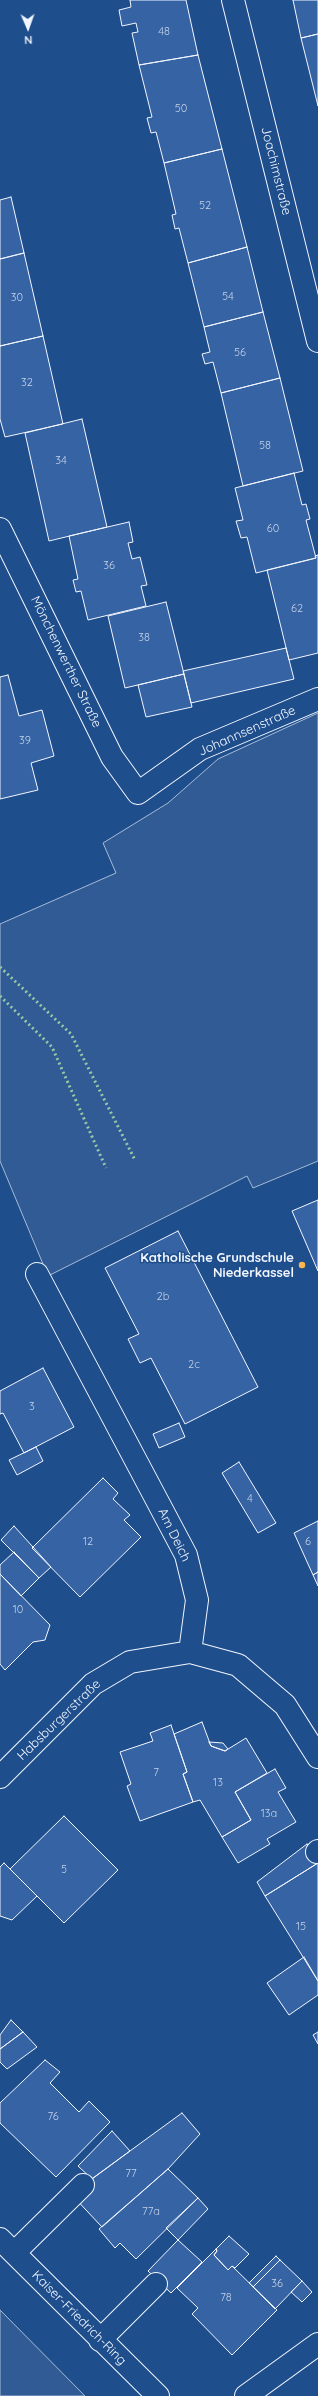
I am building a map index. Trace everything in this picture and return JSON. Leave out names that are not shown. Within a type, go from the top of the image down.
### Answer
[{"type":"street","name":"Joachimstraße","points":[[233,0],[318,341]]},
{"type":"street","name":"Mönchenwerther Straße","points":[[0,528],[112,757],[138,793]]},
{"type":"street","name":"Johannsenstraße","points":[[138,793],[200,750],[318,699]]},
{"type":"street","name":"Am Deich","points":[[37,1274],[186,1555],[198,1600],[190,1652]]},
{"type":"street","points":[[190,1652],[238,1665],[285,1705],[318,1757]]},
{"type":"street","name":"Habsburgerstraße","points":[[0,1776],[93,1684],[130,1662],[190,1652]]},
{"type":"street","points":[[7,2246],[83,2185]]},
{"type":"street","name":"Kaiser-Friedrich-Ring","points":[[7,2246],[158,2396]]},
{"type":"street","points":[[100,2340],[156,2284]]},
{"type":"street","points":[[246,2396],[318,2344]]},
{"type":"shaded area","points":[[318,713],[318,1161],[253,1188],[247,1176],[48,1276],[0,1161],[0,924],[116,873],[103,843],[168,803],[218,759]]},
{"type":"shaded area","points":[[0,2310],[85,2396],[0,2396]]},
{"type":"building","points":[[130,0],[186,0],[198,55],[139,65],[132,33],[138,32],[136,23],[122,26],[119,10],[131,7]]},
{"type":"building","points":[[293,0],[318,0],[318,34],[301,38]]},
{"type":"building","points":[[318,34],[318,106],[301,38]]},
{"type":"building","points":[[198,55],[222,149],[164,163],[156,132],[151,133],[147,118],[152,117],[139,65]]},
{"type":"building","points":[[222,149],[247,247],[188,263],[179,228],[175,229],[172,215],[176,214],[164,163]]},
{"type":"building","points":[[11,197],[24,253],[0,259],[0,200]]},
{"type":"building","points":[[247,247],[263,312],[204,327],[188,263]]},
{"type":"building","points":[[24,253],[43,336],[0,346],[0,259]]},
{"type":"building","points":[[263,312],[280,378],[221,393],[213,362],[205,364],[202,354],[210,352],[204,327]]},
{"type":"building","points":[[43,336],[63,424],[5,437],[0,419],[0,346]]},
{"type":"building","points":[[280,378],[303,471],[243,486],[221,393]]},
{"type":"building","points":[[82,419],[107,527],[49,541],[25,433]]},
{"type":"building","points":[[294,473],[302,505],[306,504],[310,519],[306,520],[316,558],[256,573],[247,537],[241,538],[236,521],[243,520],[235,488]]},
{"type":"building","points":[[129,522],[133,542],[128,543],[132,559],[140,557],[147,585],[141,586],[146,606],[88,620],[81,591],[76,592],[73,580],[78,579],[69,536]]},
{"type":"building","points":[[318,555],[318,653],[289,660],[267,570],[316,558],[315,556]]},
{"type":"building","points":[[166,602],[184,674],[125,688],[108,616]]},
{"type":"building","points":[[286,648],[294,679],[191,703],[183,671]]},
{"type":"building","points":[[184,674],[192,707],[146,717],[138,685]]},
{"type":"building","points":[[8,675],[19,716],[42,710],[54,756],[31,763],[38,790],[0,799],[0,677]]},
{"type":"building","points":[[318,1200],[318,1271],[292,1211]]},
{"type":"building","points":[[178,1231],[258,1387],[185,1424],[151,1358],[140,1363],[128,1339],[139,1334],[105,1268]]},
{"type":"building","points":[[43,1368],[74,1427],[24,1453],[3,1413],[0,1414],[0,1391]]},
{"type":"building","points":[[179,1423],[185,1437],[159,1448],[153,1434]]},
{"type":"building","points":[[36,1447],[43,1461],[17,1475],[9,1460]]},
{"type":"building","points":[[239,1462],[276,1523],[258,1533],[222,1473]]},
{"type":"building","points":[[103,1478],[118,1493],[113,1499],[130,1515],[124,1520],[141,1537],[80,1597],[32,1548]]},
{"type":"building","points":[[318,1521],[318,1572],[313,1575],[294,1533]]},
{"type":"building","points":[[14,1526],[51,1567],[39,1578],[1,1540]]},
{"type":"building","points":[[14,1552],[39,1578],[21,1596],[0,1574],[0,1565]]},
{"type":"building","points":[[318,1572],[318,1586],[313,1575]]},
{"type":"building","points":[[0,1574],[50,1625],[45,1640],[33,1642],[5,1670],[0,1664]]},
{"type":"building","points":[[202,1722],[211,1746],[225,1751],[246,1738],[267,1773],[235,1792],[251,1820],[222,1837],[200,1800],[193,1802],[183,1774],[187,1772],[174,1734]]},
{"type":"building","points":[[171,1725],[187,1772],[183,1774],[193,1802],[140,1821],[127,1786],[131,1784],[120,1752],[153,1741],[150,1733]]},
{"type":"building","points":[[209,1742],[223,1743],[228,1749],[225,1751],[211,1746]]},
{"type":"building","points":[[275,1769],[286,1788],[278,1792],[296,1822],[267,1839],[270,1844],[238,1863],[222,1837],[251,1820],[235,1792]]},
{"type":"building","points":[[64,1816],[118,1870],[64,1923],[10,1869]]},
{"type":"building","points":[[307,1844],[318,1863],[265,1896],[257,1882]]},
{"type":"building","points":[[4,1863],[37,1896],[12,1920],[0,1916],[0,1867]]},
{"type":"building","points":[[318,1863],[318,1981],[265,1896]]},
{"type":"building","points":[[304,1957],[318,1981],[318,1995],[289,2015],[267,1983]]},
{"type":"building","points":[[11,2020],[23,2032],[0,2049],[0,2035]]},
{"type":"building","points":[[23,2032],[37,2047],[7,2069],[0,2062],[0,2049]]},
{"type":"building","points":[[318,2032],[318,2044],[313,2035]]},
{"type":"building","points":[[45,2060],[60,2072],[50,2083],[79,2112],[89,2101],[110,2122],[56,2177],[0,2123],[0,2103]]},
{"type":"building","points":[[182,2113],[200,2134],[168,2169],[102,2227],[71,2194]]},
{"type":"building","points":[[112,2131],[130,2151],[92,2179],[78,2166]]},
{"type":"building","points":[[168,2169],[198,2198],[136,2259],[120,2243],[115,2248],[99,2229]]},
{"type":"building","points":[[198,2198],[208,2209],[178,2240],[166,2228]]},
{"type":"building","points":[[229,2236],[249,2254],[235,2268],[232,2266],[228,2270],[214,2255],[217,2251],[216,2249]]},
{"type":"building","points":[[178,2240],[202,2262],[171,2293],[148,2271]]},
{"type":"building","points":[[216,2249],[217,2251],[214,2255],[228,2270],[232,2266],[277,2310],[232,2355],[192,2314],[198,2308],[177,2288]]},
{"type":"building","points":[[276,2256],[280,2260],[253,2287],[249,2283]]},
{"type":"building","points":[[280,2260],[302,2281],[275,2309],[253,2287]]},
{"type":"building","points":[[302,2281],[312,2292],[302,2302],[291,2292]]},
{"type":"hedge","points":[[0,967],[71,1034],[135,1160]]},
{"type":"hedge","points":[[0,996],[52,1047],[106,1168]]},
{"type":"place","name":"Katholische Grundschule Niederkassel","points":[[302,1265]]}]
